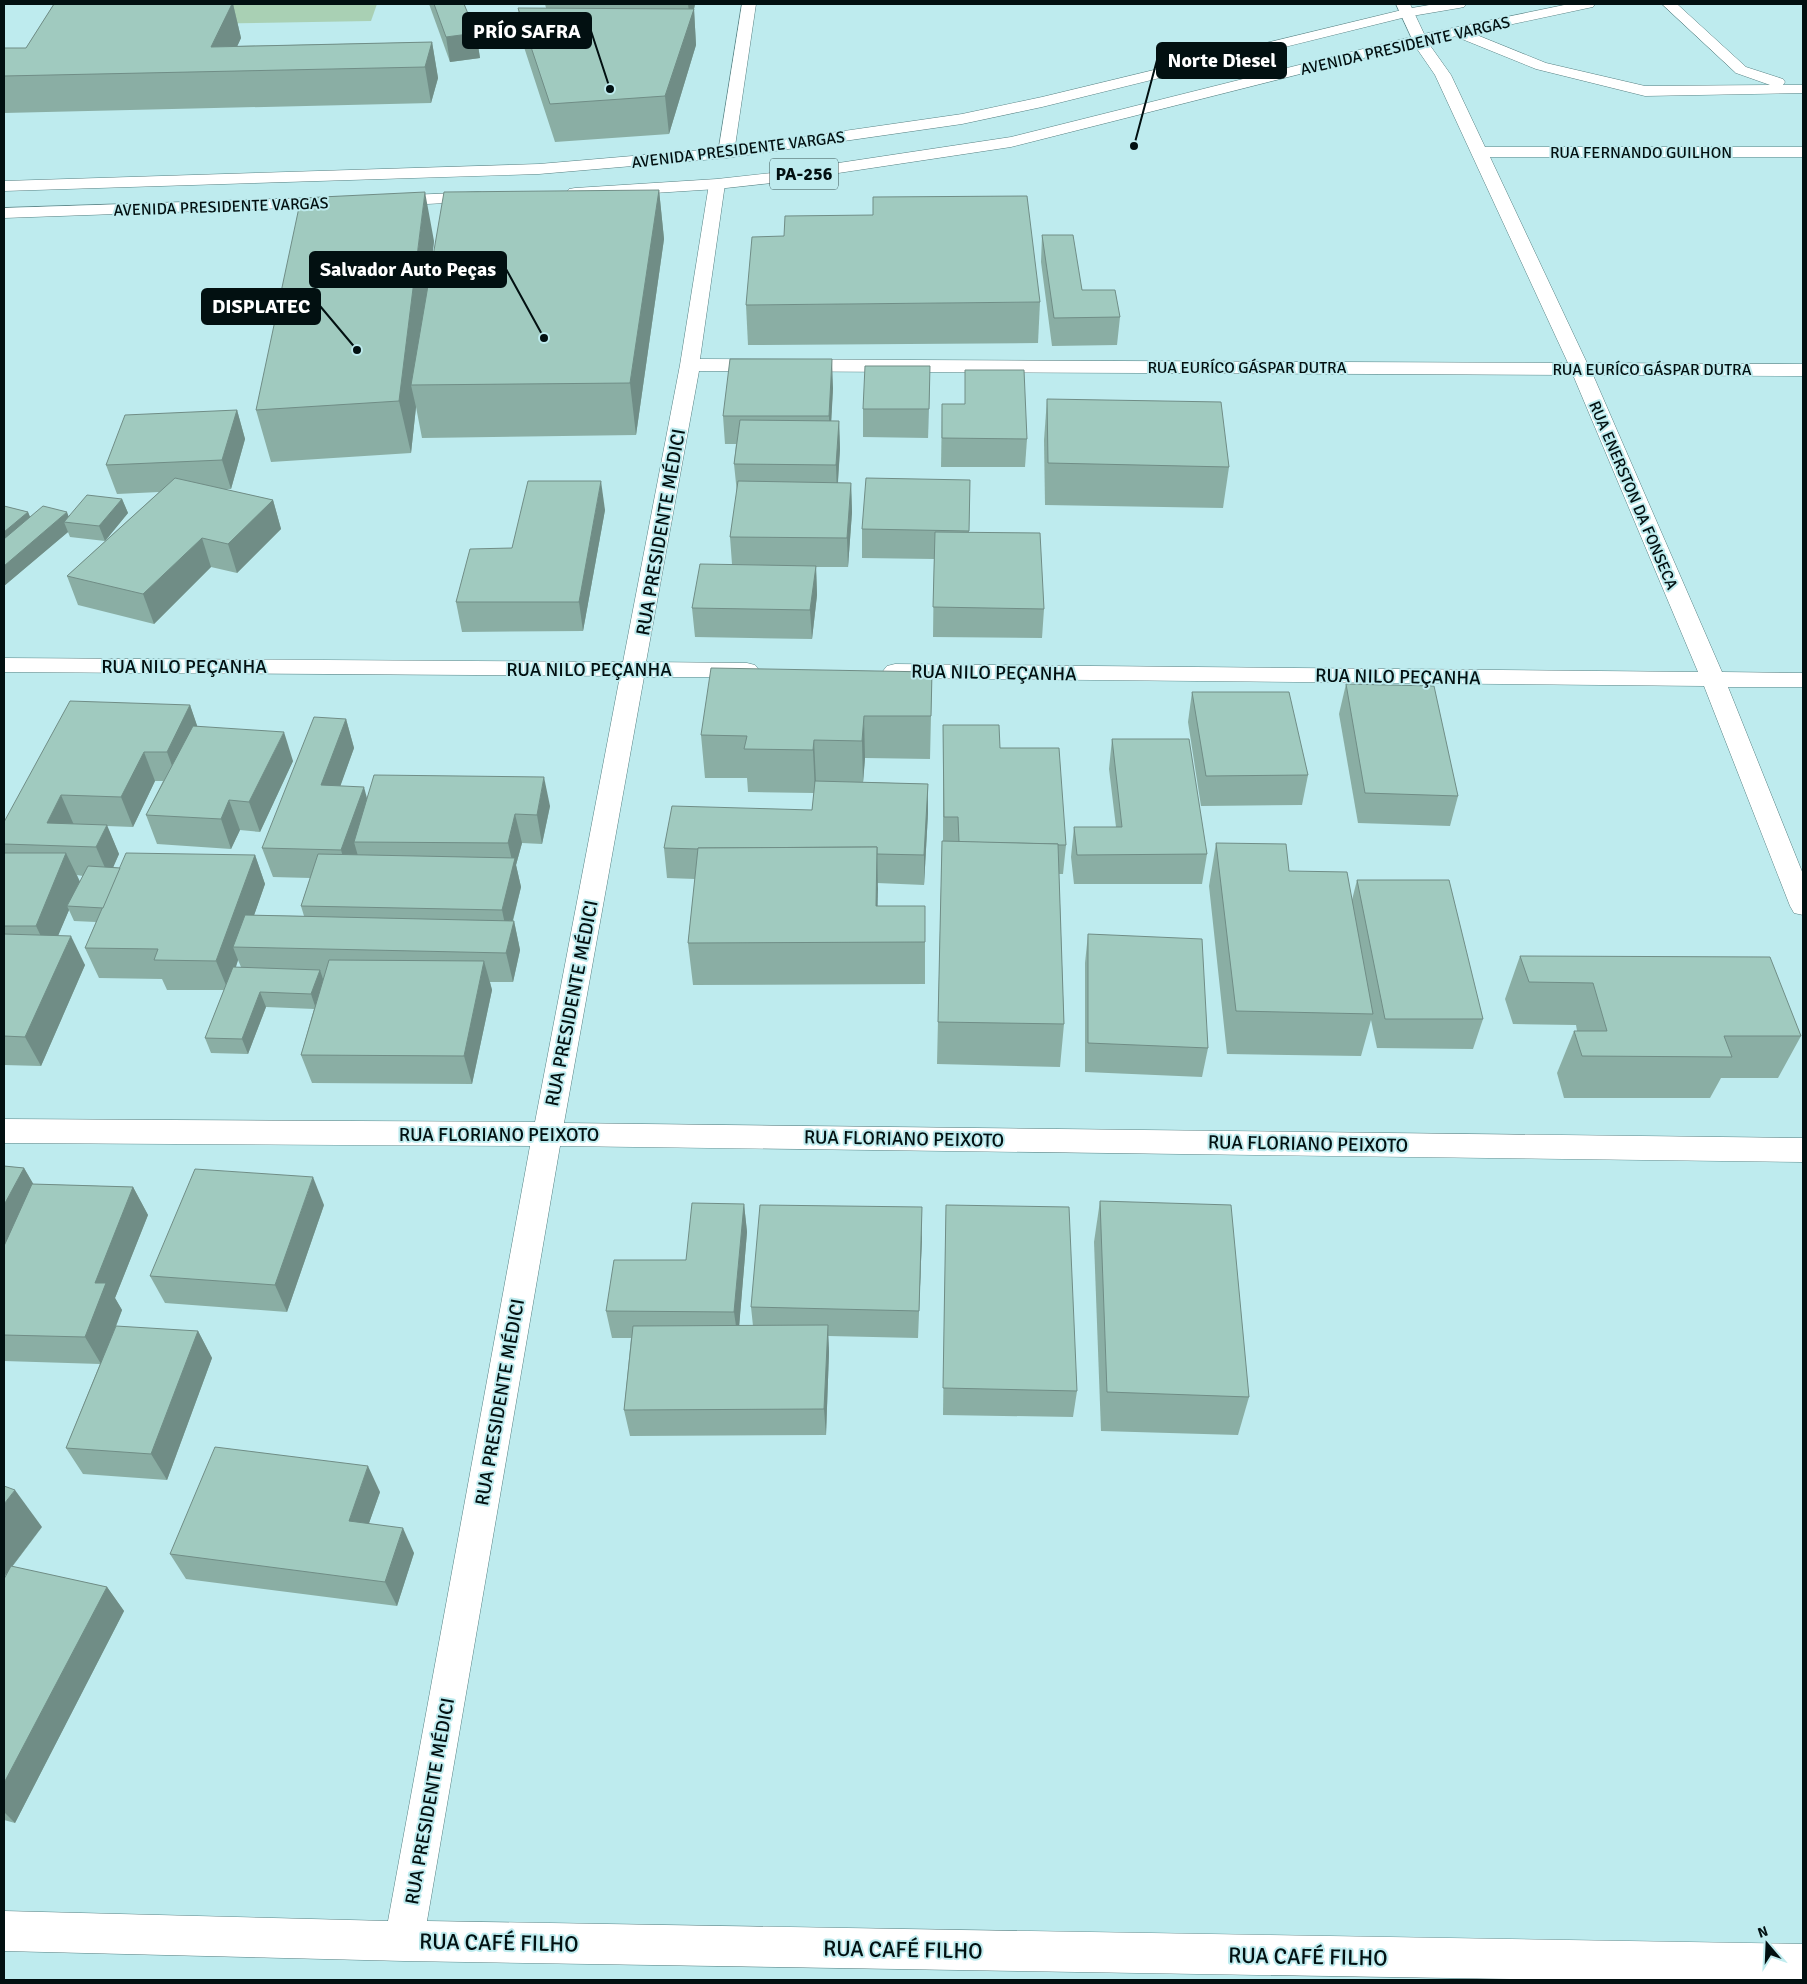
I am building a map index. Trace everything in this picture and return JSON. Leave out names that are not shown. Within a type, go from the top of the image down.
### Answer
[{"type":"street","points":[[726,153],[749,4]]},
{"type":"street","name":"AVENIDA PRESIDENTE VARGAS","points":[[4,186],[538,169],[726,153],[962,119],[1042,102],[1405,9],[1459,4]]},
{"type":"street","name":"AVENIDA PRESIDENTE VARGAS","points":[[558,194],[717,184],[854,167],[1011,142],[1419,40],[1588,4]]},
{"type":"street","points":[[1669,4],[1741,70],[1802,89]]},
{"type":"street","name":"RUA ENERSTON DA FONSECA","points":[[1405,9],[1419,40],[1443,75],[1580,368],[1713,679],[1803,906]]},
{"type":"street","points":[[1457,32],[1541,66],[1645,91],[1802,89]]},
{"type":"street","name":"RUA FERNANDO GUILHON","points":[[1479,152],[1803,152]]},
{"type":"street","name":"RUA PRESIDENTE MÉDICI","points":[[404,1941],[547,1134],[635,669],[690,365],[717,184]]},
{"type":"street","points":[[372,201],[498,196]]},
{"type":"street","name":"AVENIDA PRESIDENTE VARGAS","points":[[4,213],[353,202]]},
{"type":"street","name":"RUA EURÍCO GÁSPAR DUTRA","points":[[690,365],[1803,370]]},
{"type":"street","name":"RUA NILO PEÇANHA","points":[[4,665],[765,670]]},
{"type":"street","name":"RUA NILO PEÇANHA","points":[[874,671],[1803,680]]},
{"type":"street","name":"RUA FLORIANO PEIXOTO","points":[[4,1131],[547,1134],[1803,1150]]},
{"type":"street","name":"RUA CAFÉ FILHO","points":[[4,1931],[404,1941],[1803,1964]]},
{"type":"green space","points":[[199,4],[377,4],[371,21],[188,24]]},
{"type":"building","points":[[54,4],[232,4],[211,47],[432,42],[425,67],[4,76],[4,48],[26,48]]},
{"type":"building","points":[[434,4],[464,4],[476,33],[446,37]]},
{"type":"building","points":[[518,8],[694,9],[665,96],[550,104]]},
{"type":"building","points":[[659,190],[630,383],[411,385],[444,192]]},
{"type":"building","points":[[425,192],[399,401],[256,410],[301,198]]},
{"type":"building","points":[[1027,196],[1040,302],[746,305],[752,237],[784,236],[785,216],[873,215],[873,197]]},
{"type":"building","points":[[1042,235],[1073,235],[1082,290],[1115,290],[1120,317],[1054,318]]},
{"type":"building","points":[[730,359],[832,359],[829,416],[723,416]]},
{"type":"building","points":[[865,366],[930,366],[929,409],[863,409]]},
{"type":"building","points":[[965,370],[1024,370],[1027,439],[942,438],[942,404],[965,404]]},
{"type":"building","points":[[1047,399],[1221,402],[1229,467],[1048,463]]},
{"type":"building","points":[[237,410],[222,460],[106,465],[125,415]]},
{"type":"building","points":[[740,420],[839,421],[836,465],[734,464]]},
{"type":"building","points":[[175,478],[273,500],[228,544],[202,538],[143,594],[67,576]]},
{"type":"building","points":[[866,478],[970,480],[969,531],[862,529]]},
{"type":"building","points":[[528,481],[601,481],[579,602],[456,602],[470,549],[512,548]]},
{"type":"building","points":[[738,481],[851,483],[847,538],[730,537]]},
{"type":"building","points":[[87,495],[122,499],[99,526],[64,522]]},
{"type":"building","points":[[4,506],[28,512],[4,532]]},
{"type":"building","points":[[43,506],[67,512],[4,566],[4,539]]},
{"type":"building","points":[[935,532],[1040,533],[1044,609],[933,607]]},
{"type":"building","points":[[700,564],[816,566],[810,610],[692,608]]},
{"type":"building","points":[[711,668],[932,672],[931,716],[864,716],[862,741],[814,740],[813,750],[744,749],[747,736],[701,735]]},
{"type":"building","points":[[1346,684],[1434,686],[1458,796],[1365,793]]},
{"type":"building","points":[[1192,692],[1289,692],[1308,775],[1206,776]]},
{"type":"building","points":[[70,701],[190,705],[167,752],[144,752],[121,797],[61,795],[47,823],[107,825],[96,847],[4,844],[4,822]]},
{"type":"building","points":[[314,717],[346,719],[321,785],[364,787],[341,850],[262,848]]},
{"type":"building","points":[[943,725],[999,725],[1000,748],[1059,748],[1066,845],[959,842],[958,817],[944,817]]},
{"type":"building","points":[[193,726],[284,732],[249,802],[229,800],[221,819],[146,815]]},
{"type":"building","points":[[1112,739],[1189,739],[1207,854],[1077,855],[1074,827],[1122,827]]},
{"type":"building","points":[[374,775],[544,777],[537,815],[515,814],[508,843],[354,842]]},
{"type":"building","points":[[815,781],[928,784],[924,855],[877,854],[877,847],[664,848],[672,806],[812,810]]},
{"type":"building","points":[[942,841],[1058,844],[1064,1024],[938,1022]]},
{"type":"building","points":[[1216,843],[1286,844],[1289,871],[1347,872],[1373,1014],[1236,1011]]},
{"type":"building","points":[[877,847],[876,906],[925,906],[925,942],[688,943],[698,848]]},
{"type":"building","points":[[4,853],[66,853],[36,926],[4,926]]},
{"type":"building","points":[[126,853],[255,855],[216,961],[154,960],[158,949],[85,948]]},
{"type":"building","points":[[318,854],[515,858],[502,910],[301,906]]},
{"type":"building","points":[[88,866],[120,868],[103,908],[67,906]]},
{"type":"building","points":[[1357,880],[1449,880],[1483,1019],[1385,1019]]},
{"type":"building","points":[[245,915],[514,921],[506,953],[233,947]]},
{"type":"building","points":[[4,934],[71,936],[25,1037],[4,1036]]},
{"type":"building","points":[[1088,934],[1202,939],[1208,1048],[1088,1043]]},
{"type":"building","points":[[1520,956],[1770,957],[1801,1036],[1724,1036],[1732,1057],[1582,1056],[1574,1031],[1607,1031],[1593,983],[1529,982]]},
{"type":"building","points":[[329,960],[484,961],[464,1056],[301,1055]]},
{"type":"building","points":[[233,967],[320,970],[311,994],[260,992],[242,1039],[205,1038]]},
{"type":"building","points":[[4,1166],[24,1168],[4,1205]]},
{"type":"building","points":[[195,1169],[313,1177],[275,1285],[150,1276]]},
{"type":"building","points":[[32,1184],[133,1187],[95,1283],[106,1283],[85,1337],[4,1335],[4,1246]]},
{"type":"building","points":[[1100,1201],[1231,1205],[1249,1397],[1107,1392]]},
{"type":"building","points":[[692,1203],[744,1204],[734,1312],[606,1311],[614,1260],[686,1260]]},
{"type":"building","points":[[760,1205],[922,1207],[919,1311],[751,1307]]},
{"type":"building","points":[[946,1205],[1069,1207],[1077,1391],[943,1388]]},
{"type":"building","points":[[828,1325],[824,1409],[624,1410],[633,1326]]},
{"type":"building","points":[[116,1326],[198,1331],[151,1454],[66,1448]]},
{"type":"building","points":[[215,1447],[368,1466],[349,1521],[403,1528],[385,1582],[170,1554]]},
{"type":"building","points":[[4,1486],[15,1490],[4,1504]]},
{"type":"building","points":[[11,1566],[107,1587],[4,1783],[4,1579]]},
{"type":"place","name":"PRÍO SAFRA","points":[[610,89]]},
{"type":"place","name":"Norte Diesel","points":[[1134,146]]},
{"type":"place","name":"Salvador Auto Peças","points":[[544,338]]},
{"type":"place","name":"DISPLATEC","points":[[357,350]]}]
